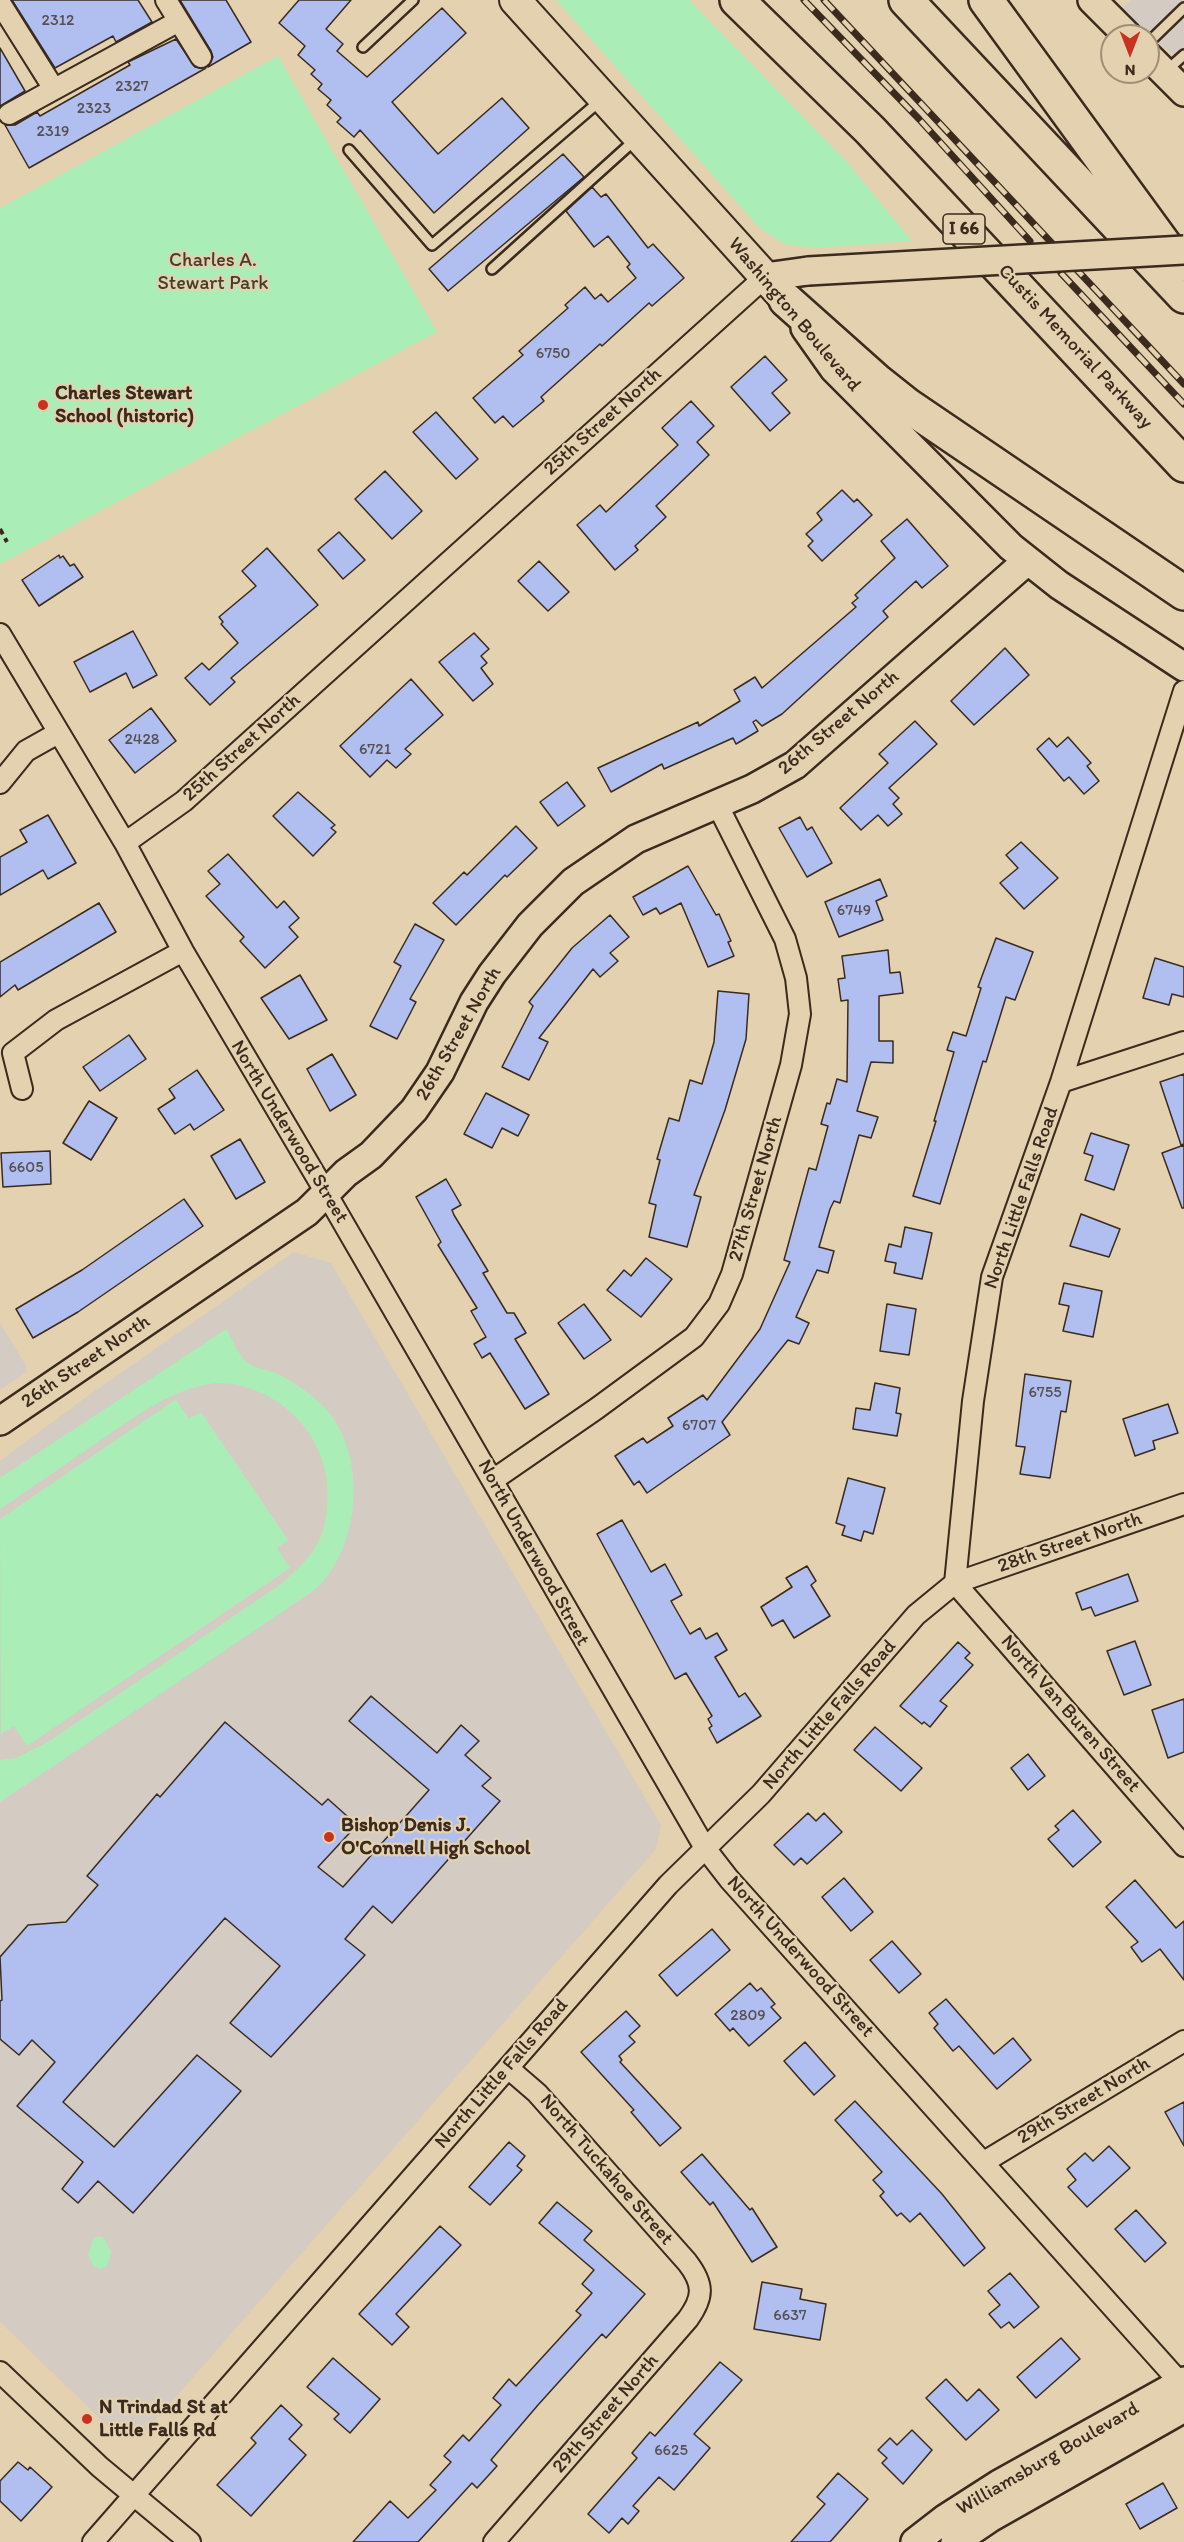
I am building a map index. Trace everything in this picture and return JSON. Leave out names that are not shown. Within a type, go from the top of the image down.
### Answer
[{"type":"highway","name":"Custis Memorial Parkway","points":[[737,0],[870,130],[1184,465]]},
{"type":"highway","points":[[906,0],[1184,296]]},
{"type":"highway","points":[[986,0],[1184,271]]},
{"type":"highway","points":[[775,288],[878,382],[907,405],[1184,593]]},
{"type":"main road","name":"Washington Boulevard","points":[[515,0],[775,288],[834,369],[1026,561],[1184,667]]},
{"type":"main road","points":[[1092,0],[1116,24]]},
{"type":"main road","points":[[1166,61],[1184,92]]},
{"type":"main road","points":[[775,288],[808,271],[1184,250]]},
{"type":"main road","name":"26th Street North","points":[[0,1421],[307,1212],[345,1173],[371,1155],[419,1104],[440,1072],[481,990],[512,947],[543,910],[580,877],[628,843],[773,779],[807,756],[1026,561]]},
{"type":"main road","name":"Williamsburg Boulevard","points":[[915,2542],[953,2513],[999,2484],[1183,2390]]},
{"type":"main road","name":"Williamsburg Boulevard","points":[[956,2542],[1183,2390]]},
{"type":"street","points":[[166,0],[201,57]]},
{"type":"street","points":[[0,3],[54,88]]},
{"type":"street","points":[[9,114],[179,21]]},
{"type":"street","name":"25th Street North","points":[[125,843],[184,801],[775,288]]},
{"type":"street","name":"North Underwood Street","points":[[0,634],[125,843],[183,951],[493,1480],[619,1704],[705,1848],[729,1879],[984,2162],[1183,2390]]},
{"type":"street","name":"North Little Falls Road","points":[[93,2542],[668,1885],[761,1794],[916,1615],[956,1583],[973,1401],[992,1277],[1061,1082],[1184,691]]},
{"type":"street","points":[[0,783],[26,751],[58,733]]},
{"type":"street","name":"27th Street North","points":[[493,1480],[596,1409],[694,1337],[719,1304],[732,1274],[791,1065],[800,1014],[796,978],[785,939],[717,804]]},
{"type":"street","points":[[22,1089],[13,1053],[56,1020],[183,951]]},
{"type":"street","points":[[1061,1082],[1184,1042]]},
{"type":"street","name":"28th Street North","points":[[956,1583],[1184,1504]]},
{"type":"street","name":"North Van Buren Street","points":[[956,1583],[1184,1846]]},
{"type":"street","name":"29th Street North","points":[[984,2162],[1184,2041]]},
{"type":"street","name":"North Tuckahoe Street","points":[[508,2068],[537,2092],[687,2262],[698,2278]]},
{"type":"street","name":"29th Street North","points":[[494,2542],[688,2319],[700,2300],[698,2278]]},
{"type":"street","points":[[0,2372],[100,2468],[136,2494],[190,2542]]},
{"type":"lane","points":[[363,48],[413,0]]},
{"type":"lane","points":[[1160,33],[1183,12]]},
{"type":"lane","points":[[349,150],[432,245],[604,98]]},
{"type":"lane","points":[[492,269],[638,137]]},
{"type":"path","points":[[0,529],[8,542]]},
{"type":"shaded area","points":[[1131,0],[1184,0],[1184,64],[1160,44],[1160,24],[1137,24],[1120,10]]},
{"type":"shaded area","name":"Bishop Denis J. O'Connell High School","points":[[294,1252],[331,1263],[661,1825],[656,1849],[145,2432],[114,2432],[0,2322],[0,1461],[85,1398]]},
{"type":"shaded area","points":[[0,1323],[25,1364],[27,1372],[0,1390]]},
{"type":"green space","points":[[556,0],[689,0],[847,162],[912,241],[814,248],[784,244],[760,228]]},
{"type":"green space","name":"Charles A. Stewart Park","points":[[278,56],[437,332],[0,564],[0,208]]},
{"type":"green space","points":[[226,1329],[248,1363],[278,1374],[304,1390],[326,1409],[339,1428],[348,1451],[353,1475],[354,1500],[343,1548],[332,1569],[311,1593],[0,1802],[0,1760],[16,1758],[48,1742],[281,1584],[307,1558],[321,1536],[327,1506],[327,1485],[324,1466],[307,1430],[278,1402],[254,1390],[229,1384],[216,1383],[194,1388],[165,1399],[0,1509],[0,1478]]},
{"type":"green space","points":[[176,1399],[189,1419],[201,1412],[288,1540],[277,1548],[290,1568],[27,1746],[14,1726],[1,1734],[0,1519]]},
{"type":"green space","points":[[98,2236],[104,2238],[111,2252],[108,2265],[101,2269],[93,2266],[88,2255],[93,2240]]},
{"type":"building","points":[[12,0],[138,0],[152,22],[116,42],[113,36],[55,68]]},
{"type":"building","points":[[180,0],[226,0],[251,42],[208,67],[213,57],[211,51]]},
{"type":"building","points":[[299,0],[351,0],[326,29],[343,44],[337,51],[367,77],[442,8],[466,33],[392,102],[438,154],[502,98],[529,128],[434,213],[360,130],[354,137],[337,122],[341,118],[327,105],[331,100],[318,89],[322,84],[311,74],[315,70],[298,55],[305,46],[279,23]]},
{"type":"building","points":[[176,39],[195,67],[206,68],[29,168],[5,125],[15,125],[37,112],[40,116],[130,65],[128,62]]},
{"type":"building","points":[[0,48],[25,91],[0,106]]},
{"type":"building","points":[[563,154],[584,177],[448,291],[429,269]]},
{"type":"building","points":[[592,187],[601,197],[606,194],[648,248],[653,244],[684,278],[652,306],[649,303],[602,346],[600,344],[541,397],[544,401],[513,427],[503,416],[495,423],[473,398],[523,355],[519,351],[568,308],[565,305],[585,287],[595,299],[601,294],[608,302],[636,278],[627,267],[630,264],[608,236],[594,247],[566,211]]},
{"type":"building","points":[[765,356],[787,380],[772,393],[790,413],[770,431],[731,387]]},
{"type":"building","points":[[691,401],[714,426],[697,442],[709,455],[656,506],[666,517],[635,546],[638,550],[615,570],[577,525],[600,505],[606,512],[678,445],[662,428]]},
{"type":"building","points":[[436,412],[478,459],[456,479],[413,432]]},
{"type":"building","points":[[385,471],[422,511],[392,539],[355,499]]},
{"type":"building","points":[[842,490],[854,502],[857,499],[872,515],[822,561],[808,546],[813,541],[806,534],[822,520],[817,513]]},
{"type":"building","points":[[907,519],[948,566],[922,588],[916,581],[883,611],[888,617],[782,714],[762,726],[756,720],[753,722],[758,731],[736,744],[733,738],[664,769],[662,764],[611,792],[598,768],[698,722],[699,726],[740,701],[734,690],[755,677],[762,688],[856,607],[852,603],[858,598],[855,595],[895,558],[881,541]]},
{"type":"building","points":[[339,532],[365,560],[343,579],[318,550]]},
{"type":"building","points":[[267,548],[318,605],[231,678],[235,682],[210,705],[185,678],[202,663],[209,670],[238,643],[221,624],[223,622],[219,617],[256,586],[242,571]]},
{"type":"building","points":[[59,555],[60,558],[63,556],[70,566],[74,564],[83,577],[39,606],[22,580]]},
{"type":"building","points":[[539,561],[569,592],[548,611],[518,581]]},
{"type":"building","points":[[133,631],[157,675],[133,688],[126,673],[90,692],[74,662]]},
{"type":"building","points":[[474,633],[489,649],[481,656],[487,663],[481,668],[493,684],[473,701],[439,662]]},
{"type":"building","points":[[1005,648],[1029,675],[974,725],[951,701]]},
{"type":"building","points":[[411,679],[443,715],[405,749],[411,754],[396,768],[387,760],[370,777],[340,746]]},
{"type":"building","points":[[151,708],[176,741],[135,773],[109,740]]},
{"type":"building","points":[[915,721],[937,744],[889,788],[899,798],[893,804],[902,814],[888,826],[878,815],[861,830],[840,808],[888,763],[879,754]]},
{"type":"building","points":[[1068,737],[1091,763],[1087,766],[1099,781],[1084,794],[1069,777],[1064,781],[1037,749],[1049,738],[1057,747]]},
{"type":"building","points":[[567,782],[585,806],[558,826],[540,802]]},
{"type":"building","points":[[298,792],[335,825],[331,828],[336,832],[313,856],[273,816]]},
{"type":"building","points":[[48,815],[76,863],[48,879],[43,870],[0,895],[0,857],[27,842],[20,830]]},
{"type":"building","points":[[800,817],[807,830],[812,827],[832,863],[807,877],[779,828]]},
{"type":"building","points":[[516,826],[537,848],[507,877],[505,875],[456,925],[433,903],[464,872],[467,875]]},
{"type":"building","points":[[1021,842],[1058,878],[1024,909],[1000,883],[1018,868],[1006,855]]},
{"type":"building","points":[[228,854],[277,908],[284,901],[299,918],[289,927],[298,937],[265,968],[240,941],[244,937],[206,896],[220,884],[208,871]]},
{"type":"building","points":[[688,866],[716,915],[719,914],[731,941],[728,942],[734,956],[708,967],[681,903],[660,914],[656,908],[643,915],[633,897]]},
{"type":"building","points":[[880,879],[887,896],[876,901],[883,920],[839,937],[825,902]]},
{"type":"building","points":[[99,903],[116,932],[18,990],[15,985],[0,997],[0,962]]},
{"type":"building","points":[[610,915],[629,937],[610,953],[618,961],[600,977],[593,969],[539,1038],[548,1042],[529,1080],[502,1067],[533,1006],[529,1002],[572,948]]},
{"type":"building","points":[[415,924],[444,940],[410,999],[416,1002],[397,1039],[370,1026],[401,966],[394,962]]},
{"type":"building","points":[[996,938],[1033,952],[1015,1000],[1006,997],[986,1062],[983,1061],[940,1204],[913,1196],[954,1052],[947,1050],[953,1032],[966,1036],[981,988],[978,987]]},
{"type":"building","points":[[888,950],[890,973],[900,972],[903,993],[879,996],[879,1041],[893,1041],[893,1063],[871,1062],[857,1111],[878,1117],[871,1138],[859,1135],[840,1203],[834,1201],[830,1209],[819,1247],[834,1251],[828,1273],[817,1270],[796,1317],[809,1323],[799,1344],[788,1340],[722,1422],[730,1435],[647,1493],[639,1481],[634,1485],[615,1456],[643,1438],[647,1443],[673,1426],[668,1418],[703,1395],[707,1400],[760,1329],[790,1262],[784,1260],[809,1168],[816,1170],[828,1126],[821,1124],[827,1103],[830,1104],[837,1079],[847,1082],[848,1000],[841,1001],[838,979],[845,978],[842,956]]},
{"type":"building","points":[[1155,958],[1184,967],[1184,997],[1172,994],[1169,1005],[1143,998]]},
{"type":"building","points":[[300,975],[327,1020],[289,1039],[261,998]]},
{"type":"building","points":[[718,991],[749,994],[746,1039],[725,1110],[694,1195],[701,1197],[687,1247],[649,1237],[656,1205],[649,1203],[660,1160],[657,1159],[669,1118],[679,1121],[690,1080],[702,1084],[714,1042]]},
{"type":"building","points":[[129,1035],[146,1059],[100,1091],[83,1067]]},
{"type":"building","points":[[332,1054],[356,1095],[330,1111],[307,1069]]},
{"type":"building","points":[[197,1070],[224,1110],[194,1130],[190,1124],[175,1134],[158,1109],[175,1098],[169,1089]]},
{"type":"building","points":[[1184,1074],[1184,1144],[1181,1145],[1160,1082]]},
{"type":"building","points":[[486,1093],[529,1115],[518,1136],[502,1128],[492,1148],[464,1134]]},
{"type":"building","points":[[89,1101],[117,1118],[91,1160],[63,1143]]},
{"type":"building","points":[[1091,1133],[1129,1145],[1114,1190],[1085,1180],[1093,1156],[1084,1153]]},
{"type":"building","points":[[240,1139],[265,1182],[236,1199],[211,1156]]},
{"type":"building","points":[[1184,1145],[1184,1208],[1182,1208],[1162,1153]]},
{"type":"building","points":[[50,1151],[51,1184],[3,1187],[1,1153]]},
{"type":"building","points":[[446,1179],[461,1205],[452,1210],[454,1215],[488,1271],[483,1273],[507,1313],[514,1313],[526,1333],[515,1339],[549,1394],[525,1409],[490,1353],[482,1358],[474,1344],[486,1337],[471,1311],[477,1308],[438,1245],[441,1242],[416,1197]]},
{"type":"building","points":[[184,1199],[203,1226],[78,1312],[33,1338],[16,1309],[82,1270]]},
{"type":"building","points":[[1081,1214],[1120,1229],[1109,1257],[1070,1246]]},
{"type":"building","points":[[905,1227],[932,1233],[922,1279],[894,1273],[896,1263],[885,1261],[889,1244],[901,1247]]},
{"type":"building","points":[[646,1258],[672,1279],[641,1317],[607,1290],[624,1270],[631,1276]]},
{"type":"building","points":[[1064,1283],[1102,1291],[1093,1337],[1063,1331],[1069,1306],[1059,1304]]},
{"type":"building","points":[[584,1304],[611,1340],[584,1359],[558,1323]]},
{"type":"building","points":[[887,1304],[916,1309],[909,1355],[880,1351]]},
{"type":"building","points":[[1025,1374],[1071,1381],[1066,1412],[1061,1411],[1050,1478],[1020,1474],[1025,1447],[1016,1446]]},
{"type":"building","points":[[875,1383],[900,1388],[896,1413],[901,1414],[897,1436],[853,1429],[856,1408],[870,1410]]},
{"type":"building","points":[[1168,1404],[1178,1433],[1153,1441],[1155,1449],[1135,1456],[1123,1419]]},
{"type":"building","points":[[848,1478],[885,1488],[873,1534],[864,1531],[861,1541],[842,1535],[845,1526],[836,1523]]},
{"type":"building","points":[[622,1520],[651,1572],[665,1564],[682,1595],[671,1601],[690,1634],[700,1628],[706,1639],[717,1633],[727,1650],[715,1657],[739,1697],[745,1693],[761,1716],[717,1743],[709,1728],[712,1726],[708,1719],[712,1716],[686,1673],[675,1679],[597,1534]]},
{"type":"building","points":[[807,1566],[816,1581],[811,1585],[830,1616],[794,1638],[783,1620],[772,1626],[761,1607],[792,1587],[786,1578]]},
{"type":"building","points":[[1128,1574],[1138,1601],[1095,1616],[1091,1607],[1082,1610],[1076,1593]]},
{"type":"building","points":[[1135,1641],[1151,1685],[1124,1695],[1107,1651]]},
{"type":"building","points":[[958,1642],[970,1653],[965,1658],[973,1665],[940,1701],[947,1706],[930,1727],[924,1722],[922,1724],[900,1706]]},
{"type":"building","points":[[371,1696],[437,1753],[461,1725],[479,1741],[465,1755],[491,1778],[482,1786],[500,1801],[392,1923],[373,1906],[345,1939],[365,1955],[271,2057],[230,2023],[280,1966],[225,1918],[63,2102],[114,2147],[197,2055],[241,2091],[133,2213],[98,2181],[78,2203],[62,2189],[83,2162],[17,2106],[55,2062],[32,2040],[19,2055],[0,2039],[0,2001],[2,2000],[0,1957],[28,1925],[66,1922],[98,1885],[87,1876],[157,1794],[160,1797],[225,1722],[322,1805],[328,1799],[357,1825],[318,1867],[343,1887],[429,1790],[349,1721]]},
{"type":"building","points":[[1184,1699],[1184,1752],[1168,1758],[1152,1710]]},
{"type":"building","points":[[875,1727],[922,1768],[901,1791],[854,1750]]},
{"type":"building","points":[[1028,1754],[1045,1776],[1028,1790],[1011,1768]]},
{"type":"building","points":[[1073,1810],[1101,1842],[1073,1867],[1048,1839],[1059,1830],[1055,1826]]},
{"type":"building","points":[[808,1813],[816,1821],[824,1813],[842,1832],[807,1864],[801,1858],[794,1865],[774,1845]]},
{"type":"building","points":[[844,1878],[873,1912],[851,1931],[822,1897]]},
{"type":"building","points":[[1135,1880],[1176,1928],[1184,1921],[1184,1980],[1160,1949],[1142,1962],[1131,1947],[1138,1942],[1106,1907]]},
{"type":"building","points":[[712,1929],[730,1950],[677,1996],[659,1975]]},
{"type":"building","points":[[892,1941],[921,1974],[899,1993],[870,1960]]},
{"type":"building","points":[[750,1983],[757,1991],[761,1988],[775,2004],[771,2007],[781,2018],[749,2046],[733,2028],[730,2031],[715,2014]]},
{"type":"building","points":[[946,1999],[994,2054],[1013,2038],[1031,2060],[997,2089],[959,2046],[953,2051],[934,2028],[938,2024],[929,2013]]},
{"type":"building","points":[[626,2011],[640,2026],[629,2036],[635,2042],[619,2056],[622,2060],[620,2062],[681,2128],[660,2146],[631,2112],[634,2110],[581,2052]]},
{"type":"building","points":[[805,2042],[835,2076],[814,2095],[784,2061]]},
{"type":"building","points":[[855,2101],[942,2194],[985,2248],[964,2266],[920,2213],[910,2222],[901,2213],[897,2216],[880,2196],[884,2192],[873,2180],[882,2172],[835,2120]]},
{"type":"building","points":[[1184,2102],[1184,2146],[1165,2112]]},
{"type":"building","points":[[509,2142],[525,2156],[517,2166],[522,2170],[490,2205],[469,2187]]},
{"type":"building","points":[[1109,2146],[1130,2168],[1087,2207],[1068,2187],[1076,2180],[1067,2169],[1085,2153],[1093,2161]]},
{"type":"building","points":[[702,2154],[750,2210],[752,2208],[777,2247],[752,2262],[713,2202],[710,2205],[681,2172]]},
{"type":"building","points":[[557,2202],[592,2231],[584,2240],[645,2294],[606,2338],[602,2334],[538,2405],[491,2460],[497,2466],[477,2488],[472,2483],[418,2542],[353,2542],[390,2501],[408,2518],[436,2490],[430,2485],[451,2462],[444,2456],[463,2435],[469,2441],[501,2405],[493,2398],[509,2379],[516,2386],[581,2315],[576,2311],[592,2293],[582,2284],[594,2270],[539,2223]]},
{"type":"building","points":[[1136,2210],[1166,2243],[1145,2262],[1115,2229]]},
{"type":"building","points":[[440,2226],[461,2245],[396,2314],[409,2327],[392,2345],[359,2314]]},
{"type":"building","points":[[1010,2273],[1039,2307],[1014,2328],[1009,2322],[1001,2328],[989,2314],[1000,2305],[988,2291]]},
{"type":"building","points":[[762,2282],[802,2289],[800,2299],[826,2304],[820,2340],[754,2329]]},
{"type":"building","points":[[1061,2338],[1080,2359],[1036,2398],[1017,2377]]},
{"type":"building","points":[[333,2358],[380,2399],[350,2433],[334,2419],[339,2414],[307,2387]]},
{"type":"building","points":[[720,2362],[742,2380],[694,2434],[710,2448],[674,2490],[659,2477],[633,2506],[639,2511],[628,2524],[622,2518],[609,2533],[588,2514],[637,2458],[632,2453],[650,2432],[655,2436]]},
{"type":"building","points":[[946,2379],[967,2401],[979,2389],[999,2410],[966,2440],[926,2398]]},
{"type":"building","points":[[281,2405],[302,2425],[289,2439],[306,2455],[251,2516],[217,2485],[256,2443],[251,2438]]},
{"type":"building","points":[[912,2430],[932,2450],[903,2484],[882,2463],[887,2458],[878,2450],[890,2438],[897,2445]]},
{"type":"building","points":[[18,2462],[28,2470],[30,2467],[52,2487],[21,2521],[0,2501],[0,2481]]},
{"type":"building","points":[[838,2473],[868,2499],[830,2542],[791,2542],[825,2504],[817,2497]]},
{"type":"building","points":[[1163,2483],[1177,2508],[1140,2529],[1126,2504]]},
{"type":"railway","points":[[804,0],[919,119],[1030,241]]},
{"type":"railway","points":[[824,0],[1184,384]]},
{"type":"railway","points":[[1061,273],[1184,404]]},
{"type":"place","name":"Charles Stewart School (historic)","points":[[43,405]]},
{"type":"place","name":"Bishop Denis J. O'Connell High School","points":[[329,1837]]},
{"type":"place","name":"N Trindad St at Little Falls Rd","points":[[87,2419]]}]
